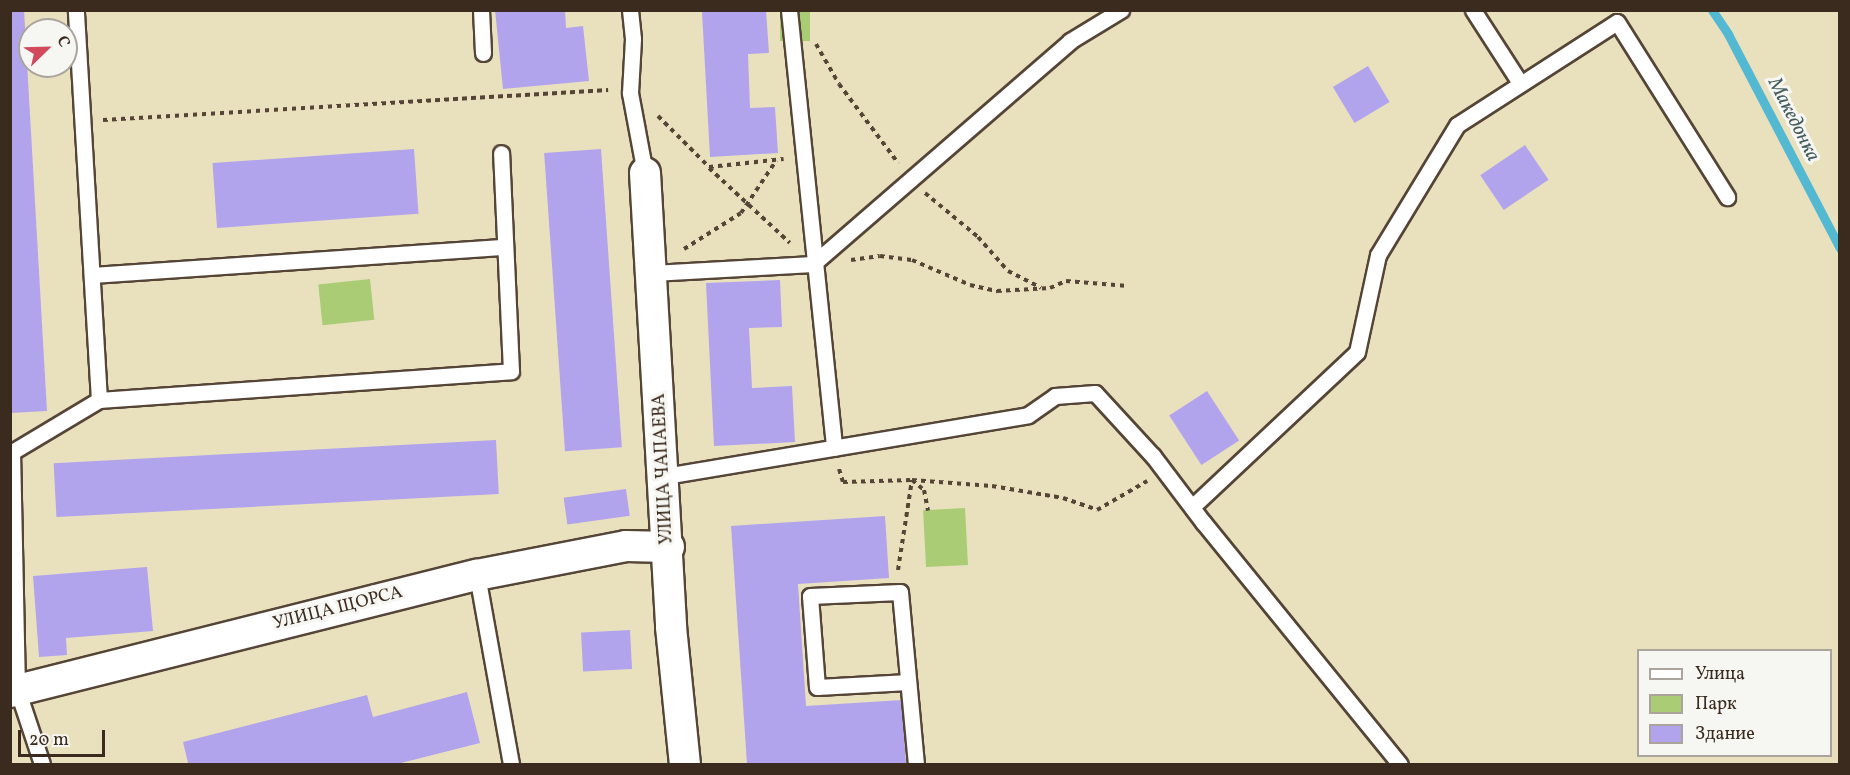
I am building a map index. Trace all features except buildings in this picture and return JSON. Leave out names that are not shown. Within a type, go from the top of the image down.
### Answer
[{"type":"street","name":"УЛИЦА ЧАПАЕВА","points":[[645,173],[669,547],[670,627],[685,765]]},
{"type":"street","name":"УЛИЦА ЩОРСА","points":[[14,690],[477,575],[626,546],[669,547]]},
{"type":"lane","points":[[76,10],[99,400]]},
{"type":"lane","points":[[481,10],[483,53]]},
{"type":"lane","points":[[630,10],[633,39],[630,88],[645,173]]},
{"type":"lane","points":[[789,10],[801,157],[834,448]]},
{"type":"lane","points":[[652,271],[813,264],[1070,40],[1121,10]]},
{"type":"lane","points":[[1473,10],[1520,83]]},
{"type":"lane","points":[[1192,507],[1357,352],[1378,255],[1457,125],[1617,22],[1727,197]]},
{"type":"lane","points":[[42,765],[14,690],[12,452],[99,400],[511,371],[501,153]]},
{"type":"lane","points":[[92,275],[505,247]]},
{"type":"lane","points":[[665,476],[1028,415],[1055,396],[1095,393],[1164,471],[1400,765]]},
{"type":"lane","points":[[477,575],[511,765]]},
{"type":"lane","points":[[908,682],[817,687],[810,596],[900,592],[916,765]]},
{"type":"path","points":[[81,121],[630,88],[709,168],[813,264],[880,256],[912,260],[970,285],[997,291],[1050,288],[1066,281],[1128,286]]},
{"type":"path","points":[[709,168],[801,157]]},
{"type":"path","points":[[652,271],[741,213],[777,160]]},
{"type":"path","points":[[834,448],[843,482],[912,480],[992,486],[1063,498],[1097,510],[1164,471]]},
{"type":"path","points":[[912,480],[924,490],[928,511]]},
{"type":"path","points":[[895,592],[912,480]]},
{"type":"green space","points":[[780,11],[810,11],[810,41],[780,41]]},
{"type":"green space","points":[[370,279],[374,320],[323,325],[318,284]]},
{"type":"green space","points":[[965,508],[968,565],[926,567],[923,510]]},
{"type":"waterway","name":"Македонка","points":[[1712,10],[1728,34],[1840,248]]}]
